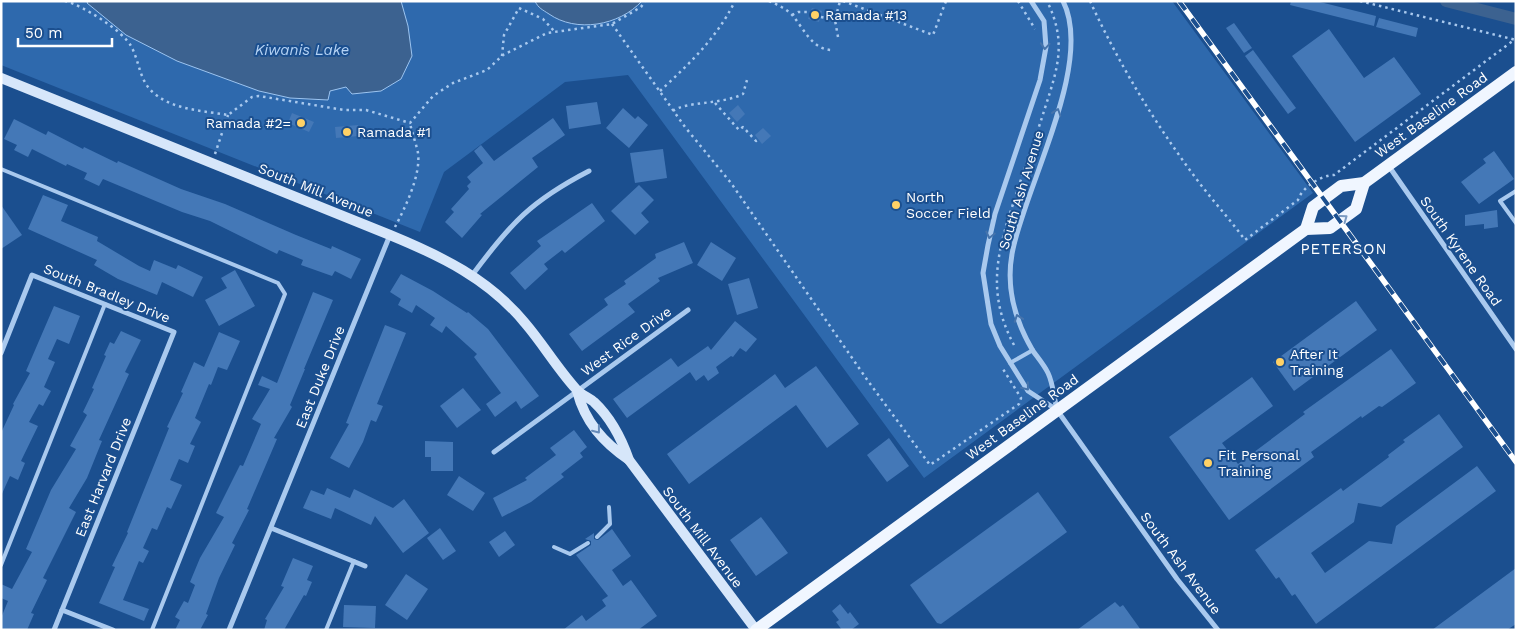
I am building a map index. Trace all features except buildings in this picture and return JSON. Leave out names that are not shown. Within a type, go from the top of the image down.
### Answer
[{"type":"main road","name":"West Baseline Road","points":[[756,630],[1306,229],[1313,207],[1341,186],[1364,183],[1516,72]]},
{"type":"main road","points":[[1306,229],[1330,228],[1356,209],[1364,183]]},
{"type":"street","name":"South Ash Avenue","points":[[1031,1],[1044,21],[1046,33],[1042,72],[995,214],[983,273],[991,324],[1010,363],[1028,391],[1057,410],[1177,579],[1218,630]]},
{"type":"street","name":"South Ash Avenue","points":[[1057,410],[1049,374],[1033,350],[1016,316],[1010,293],[1010,274],[1012,250],[1020,221],[1066,87],[1073,48],[1073,31],[1069,12],[1064,1]]},
{"type":"street","name":"South Mill Avenue","points":[[1,78],[390,234],[425,249],[473,274],[502,298],[525,322],[577,391],[584,414],[609,447],[629,460]]},
{"type":"street","name":"South Kyrene Road","points":[[1388,165],[1516,349]]},
{"type":"street","points":[[473,274],[506,230],[519,217],[553,191],[589,171]]},
{"type":"street","name":"East Duke Drive","points":[[229,630],[390,234]]},
{"type":"street","name":"South Bradley Drive","points":[[1,353],[32,275],[174,332]]},
{"type":"street","name":"West Rice Drive","points":[[494,452],[688,310]]},
{"type":"street","name":"East Harvard Drive","points":[[54,630],[174,332]]},
{"type":"street","name":"South Mill Avenue","points":[[577,391],[594,402],[616,431],[629,460],[756,630]]},
{"type":"street","points":[[272,528],[365,566]]},
{"type":"street","points":[[62,610],[113,630]]},
{"type":"lane","points":[[1,169],[278,282],[285,294],[152,630]]},
{"type":"lane","points":[[1516,190],[1500,201],[1516,223]]},
{"type":"lane","points":[[1,565],[105,304]]},
{"type":"lane","points":[[1010,363],[1033,350]]},
{"type":"lane","points":[[596,537],[610,524],[609,507]]},
{"type":"lane","points":[[554,547],[570,554],[588,543]]},
{"type":"lane","points":[[326,630],[354,560]]},
{"type":"path","points":[[65,1],[86,9],[125,39],[131,46],[142,77],[155,94],[186,108],[228,116]]},
{"type":"path","points":[[410,123],[432,96],[453,83],[487,70],[502,56],[547,33],[612,24],[641,7],[645,1]]},
{"type":"path","points":[[660,92],[705,48],[727,17],[735,1]]},
{"type":"path","points":[[769,1],[792,15],[813,43],[824,49],[831,50]]},
{"type":"path","points":[[838,37],[834,20],[842,1],[933,35],[946,1]]},
{"type":"path","points":[[1018,1],[1035,28],[1036,37]]},
{"type":"path","points":[[1014,345],[1001,313],[996,273],[1004,228],[1058,67],[1059,35],[1047,1]]},
{"type":"path","points":[[1090,1],[1122,66],[1150,112],[1195,177],[1245,240],[1298,200],[1300,193],[1325,175],[1334,175],[1515,40]]},
{"type":"path","points":[[1360,1],[1515,40]]},
{"type":"path","points":[[502,56],[504,35],[519,8],[543,19],[555,32]]},
{"type":"path","points":[[792,15],[798,12],[808,12]]},
{"type":"path","points":[[821,17],[834,20]]},
{"type":"path","points":[[612,24],[673,111],[731,183],[868,381],[930,465],[1019,404],[1021,398],[998,361]]},
{"type":"path","points":[[673,111],[680,105],[732,99],[743,94],[747,80]]},
{"type":"path","points":[[212,163],[228,116],[252,97],[258,96],[344,110],[366,110],[410,123]]},
{"type":"path","points":[[716,102],[732,119],[739,130],[743,127],[756,141],[758,139]]},
{"type":"path","points":[[390,234],[410,198],[416,168],[418,155],[410,123]]},
{"type":"shaded area","points":[[1,1],[1172,1],[1313,193],[924,478],[628,75],[565,82],[444,172],[420,232],[1,65]]},
{"type":"water","name":"Kiwanis Lake","points":[[88,1],[401,1],[408,26],[412,56],[401,79],[381,91],[352,94],[346,87],[330,91],[328,100],[290,98],[259,91],[177,61],[126,35],[87,3]]},
{"type":"water","points":[[535,1],[642,1],[633,10],[610,21],[584,25],[560,20],[541,9]]},
{"type":"waterway","points":[[1446,1],[1516,19]]},
{"type":"railway","points":[[1179,1],[1516,462]]},
{"type":"place","name":"Ramada #13","points":[[815,15]]},
{"type":"place","name":"Ramada #2=","points":[[301,123]]},
{"type":"place","name":"Ramada #1","points":[[347,132]]},
{"type":"place","name":"North Soccer Field","points":[[896,205]]},
{"type":"place","name":"After It Training","points":[[1280,362]]},
{"type":"place","name":"Fit Personal Training","points":[[1208,463]]},
{"type":"district","name":"PETERSON","points":[[1344,249]]}]
